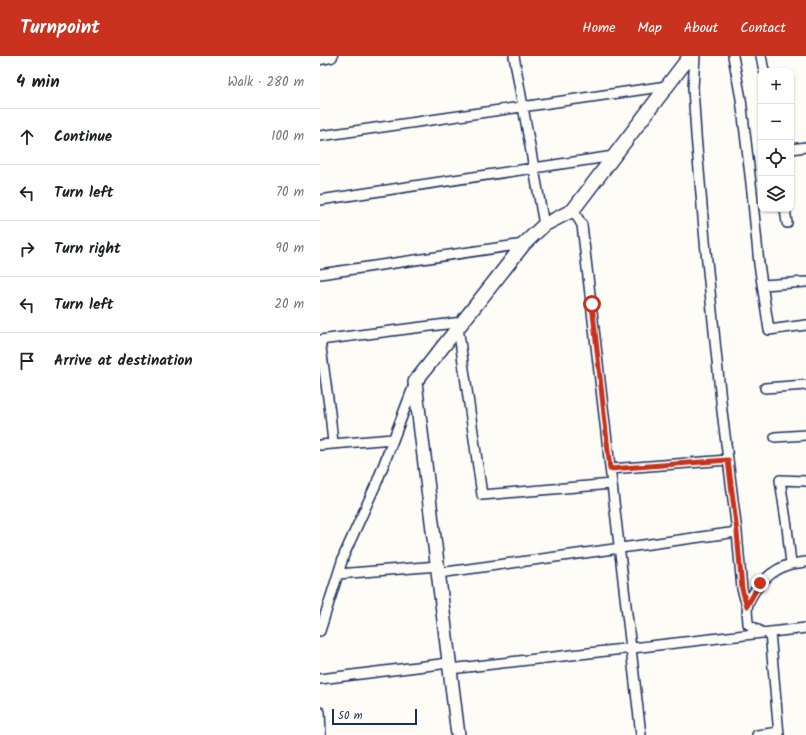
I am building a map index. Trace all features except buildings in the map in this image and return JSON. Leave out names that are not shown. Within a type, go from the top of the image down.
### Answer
[{"type":"main road","points":[[458,735],[415,382],[524,244],[544,225],[572,210],[690,56]]},
{"type":"street","points":[[320,58],[331,56]]},
{"type":"street","points":[[514,56],[544,225]]},
{"type":"street","points":[[695,56],[693,88],[705,241],[742,589],[747,606],[748,624],[766,633]]},
{"type":"street","points":[[733,56],[742,106],[759,264],[769,330],[806,325]]},
{"type":"street","points":[[761,56],[763,68]]},
{"type":"street","points":[[320,136],[667,86]]},
{"type":"street","points":[[794,149],[806,147]]},
{"type":"street","points":[[320,200],[614,156]]},
{"type":"street","points":[[572,210],[582,225],[641,735]]},
{"type":"street","points":[[785,212],[787,223]]},
{"type":"street","points":[[320,274],[524,244]]},
{"type":"street","points":[[763,285],[806,282]]},
{"type":"street","points":[[333,443],[320,340],[460,325],[482,495],[612,484]]},
{"type":"street","points":[[320,631],[344,555],[377,482],[415,382]]},
{"type":"street","points":[[765,388],[806,385]]},
{"type":"street","points":[[775,437],[806,435]]},
{"type":"street","points":[[320,445],[394,439]]},
{"type":"street","points":[[610,469],[728,460]]},
{"type":"street","points":[[791,564],[780,480],[806,481]]},
{"type":"street","points":[[338,574],[438,569],[619,548],[737,532]]},
{"type":"street","points":[[747,606],[760,583],[784,566],[806,562]]},
{"type":"street","points":[[320,679],[806,628]]},
{"type":"street","points":[[757,735],[779,734],[766,633]]},
{"type":"street","points":[[320,712],[321,735]]},
{"type":"route","points":[[592,304],[610,469],[728,460],[742,589],[747,606],[760,583]]}]
